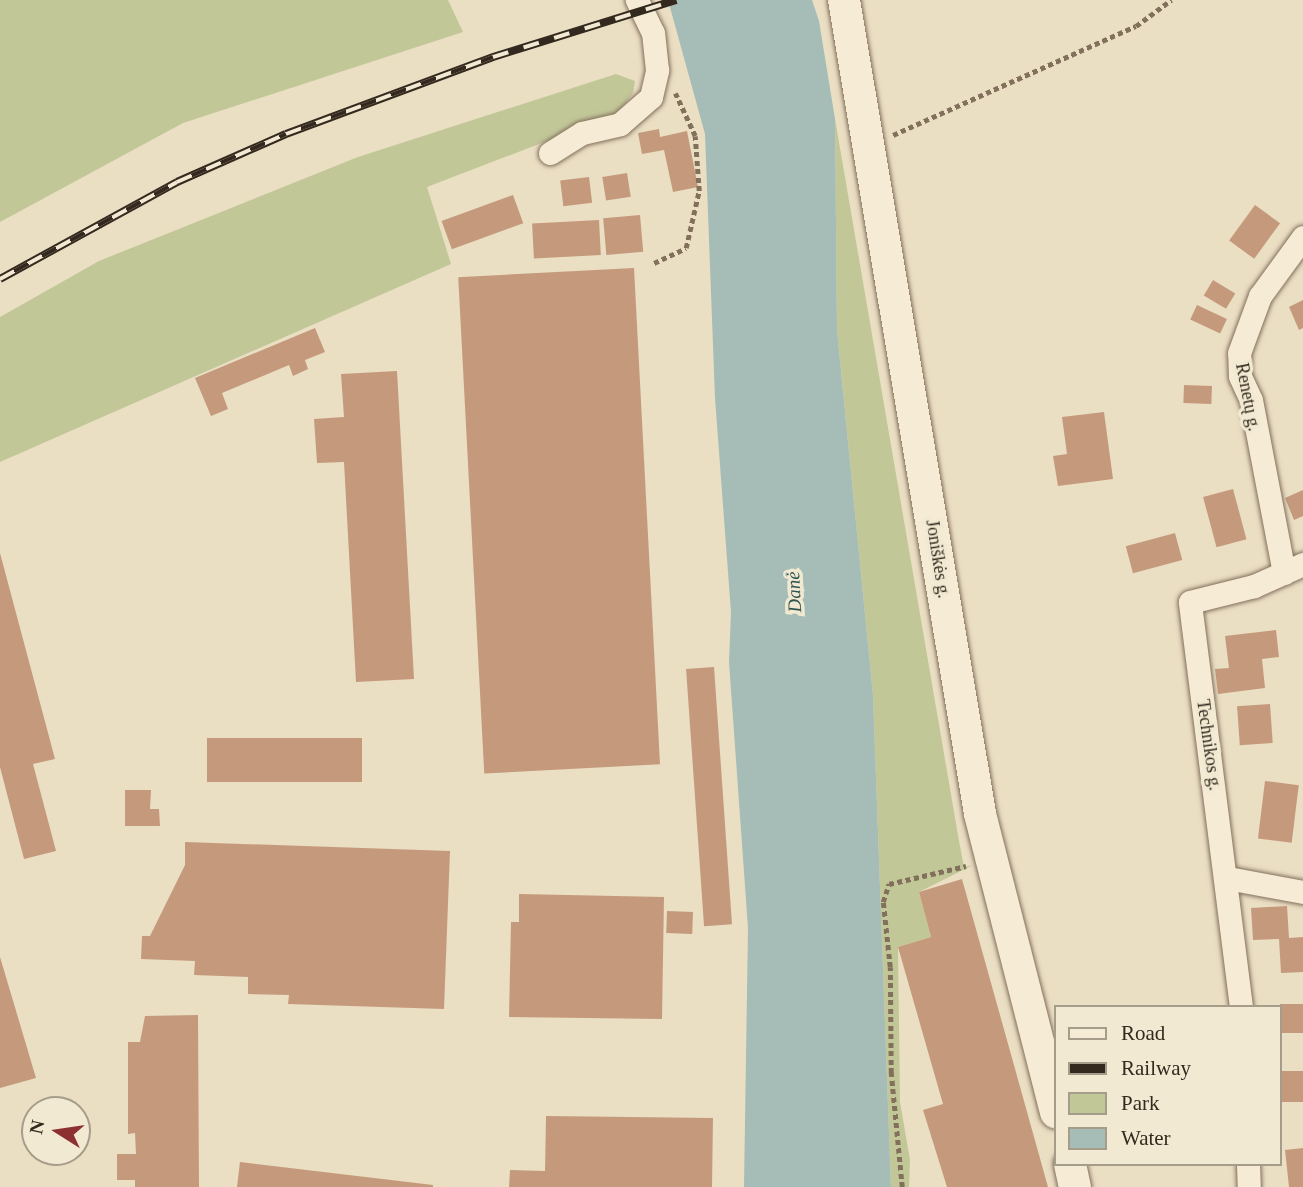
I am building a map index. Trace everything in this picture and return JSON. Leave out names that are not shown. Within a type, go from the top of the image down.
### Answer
[{"type":"main road","name":"Joniškės g.","points":[[845,0],[980,814],[1054,1104]]},
{"type":"main road","points":[[1070,1166],[1075,1187]]},
{"type":"street","points":[[550,153],[582,132],[620,124],[651,97],[657,71],[653,33],[636,0]]},
{"type":"street","name":"Renetų g.","points":[[1293,568],[1251,400],[1240,376],[1239,353],[1260,296],[1303,237]]},
{"type":"street","name":"Technikos g.","points":[[1241,1005],[1227,878],[1190,602],[1254,586],[1293,568]]},
{"type":"street","points":[[1227,878],[1303,892]]},
{"type":"street","points":[[1248,1166],[1249,1187]]},
{"type":"path","points":[[869,145],[1136,26],[1171,0]]},
{"type":"path","points":[[654,263],[686,248],[699,191],[695,136],[655,52]]},
{"type":"path","points":[[902,1187],[891,1073],[890,967],[883,902],[889,884],[973,865]]},
{"type":"green space","points":[[0,0],[448,0],[463,32],[183,123],[0,222]]},
{"type":"green space","points":[[616,74],[635,81],[633,93],[617,114],[427,187],[451,264],[0,462],[0,317],[99,261],[358,157]]},
{"type":"green space","points":[[835,119],[959,841],[964,867],[973,865],[919,892],[931,937],[898,947],[900,1102],[910,1160],[909,1187],[891,1187],[873,695],[837,330]]},
{"type":"water","name":"Danė","points":[[668,0],[812,0],[819,21],[835,119],[837,330],[873,695],[891,1187],[744,1187],[748,928],[729,662],[731,612],[715,398],[705,134]]},
{"type":"building","points":[[659,129],[660,137],[687,131],[698,187],[673,192],[664,150],[642,154],[638,133]]},
{"type":"building","points":[[627,173],[631,197],[606,201],[602,177]]},
{"type":"building","points":[[589,177],[592,203],[563,206],[560,181]]},
{"type":"building","points":[[513,195],[523,223],[452,249],[442,221]]},
{"type":"building","points":[[1255,205],[1280,223],[1254,259],[1229,241]]},
{"type":"building","points":[[640,215],[643,252],[606,255],[603,218]]},
{"type":"building","points":[[599,220],[601,255],[534,258],[532,224]]},
{"type":"building","points":[[634,268],[660,764],[484,774],[458,277]]},
{"type":"building","points":[[1213,280],[1235,293],[1226,309],[1204,295]]},
{"type":"building","points":[[1303,300],[1303,328],[1299,330],[1289,307]]},
{"type":"building","points":[[1197,305],[1227,319],[1220,333],[1190,320]]},
{"type":"building","points":[[315,328],[325,352],[305,360],[308,369],[293,376],[289,365],[222,393],[228,409],[211,416],[195,378]]},
{"type":"building","points":[[397,371],[414,679],[356,682],[344,462],[317,463],[314,419],[344,417],[341,374]]},
{"type":"building","points":[[1184,385],[1212,386],[1211,404],[1183,403]]},
{"type":"building","points":[[1104,412],[1113,479],[1058,486],[1053,456],[1067,454],[1062,417]]},
{"type":"building","points":[[1233,489],[1246,539],[1217,547],[1203,497]]},
{"type":"building","points":[[1303,490],[1303,516],[1294,520],[1285,498]]},
{"type":"building","points":[[1175,533],[1182,560],[1133,573],[1126,546]]},
{"type":"building","points":[[0,553],[55,759],[33,764],[56,851],[24,859],[0,767]]},
{"type":"building","points":[[1276,630],[1279,657],[1262,659],[1265,688],[1218,694],[1215,669],[1229,668],[1225,636]]},
{"type":"building","points":[[714,667],[732,924],[704,926],[686,669]]},
{"type":"building","points":[[1270,704],[1273,743],[1240,745],[1237,706]]},
{"type":"building","points":[[207,738],[362,738],[362,782],[207,782]]},
{"type":"building","points":[[1265,781],[1299,785],[1292,843],[1258,839]]},
{"type":"building","points":[[125,790],[151,790],[150,809],[159,809],[160,826],[125,826]]},
{"type":"building","points":[[185,842],[450,851],[444,1009],[288,1004],[289,995],[248,994],[248,977],[194,975],[195,961],[141,959],[142,936],[150,936],[185,865]]},
{"type":"building","points":[[962,879],[1048,1187],[947,1187],[923,1110],[943,1104],[898,947],[931,937],[919,892]]},
{"type":"building","points":[[519,894],[664,897],[662,1019],[509,1017],[511,922],[519,922]]},
{"type":"building","points":[[1287,906],[1289,938],[1303,937],[1303,972],[1281,973],[1279,939],[1253,940],[1251,908]]},
{"type":"building","points":[[667,911],[693,912],[692,934],[666,933]]},
{"type":"building","points":[[0,957],[36,1078],[0,1088]]},
{"type":"building","points":[[1280,1004],[1303,1004],[1303,1033],[1282,1033]]},
{"type":"building","points":[[198,1015],[199,1187],[135,1187],[135,1180],[117,1180],[117,1154],[136,1154],[135,1133],[128,1134],[128,1042],[140,1042],[145,1016]]},
{"type":"building","points":[[1282,1071],[1303,1071],[1303,1102],[1282,1102]]},
{"type":"building","points":[[546,1116],[713,1118],[712,1187],[509,1187],[510,1170],[545,1171]]},
{"type":"building","points":[[1303,1148],[1303,1187],[1289,1187],[1285,1150]]},
{"type":"building","points":[[240,1162],[433,1185],[433,1187],[237,1187]]},
{"type":"railway","points":[[0,279],[177,182],[286,134],[493,57],[676,0]]}]
